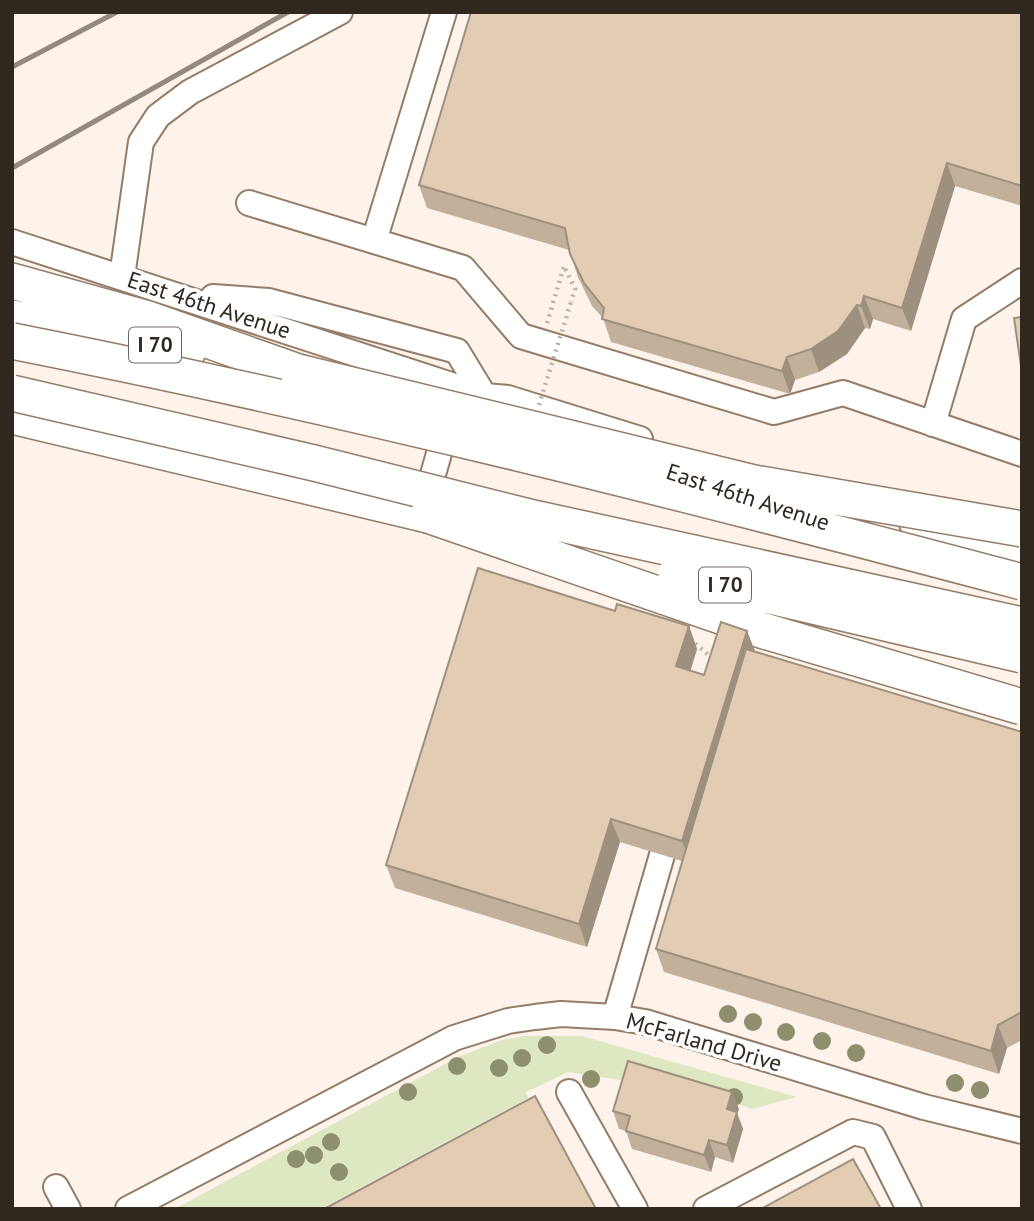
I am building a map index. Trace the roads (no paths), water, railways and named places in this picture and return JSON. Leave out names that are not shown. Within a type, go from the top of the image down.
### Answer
[{"type":"highway","points":[[12,281],[145,318],[298,372]]},
{"type":"highway","name":"I 70","points":[[12,318],[298,372],[754,483],[1022,555]]},
{"type":"highway","points":[[12,341],[331,408],[748,509],[1022,583]]},
{"type":"highway","points":[[12,393],[314,463],[529,517],[1022,625]]},
{"type":"highway","name":"I 70","points":[[12,418],[429,500],[1022,655]]},
{"type":"highway","points":[[754,483],[1022,529]]},
{"type":"highway","points":[[429,500],[761,630],[1022,707]]},
{"type":"street","points":[[122,277],[141,142],[158,116],[190,92],[340,12]]},
{"type":"street","points":[[374,241],[444,12]]},
{"type":"street","points":[[249,203],[463,268],[521,336],[774,412],[843,393],[1022,454]]},
{"type":"street","name":"East 46th Avenue","points":[[12,242],[485,396],[508,398],[1022,555]]},
{"type":"street","points":[[933,424],[964,319],[1022,281]]},
{"type":"street","points":[[176,295],[270,301],[457,351],[485,396]]},
{"type":"street","points":[[429,500],[458,387]]},
{"type":"street","name":"East 46th Avenue","points":[[485,396],[500,418],[983,571]]},
{"type":"street","points":[[615,1017],[662,855]]},
{"type":"street","name":"McFarland Drive","points":[[128,1209],[454,1038],[508,1021],[561,1014],[615,1017],[645,1022],[1018,1138]]},
{"type":"street","points":[[569,1093],[635,1209]]},
{"type":"street","points":[[706,1209],[853,1132],[873,1138],[909,1209]]},
{"type":"street","points":[[56,1187],[68,1209]]},
{"type":"railway","points":[[12,67],[117,12]]},
{"type":"railway","points":[[12,168],[288,12]]}]
